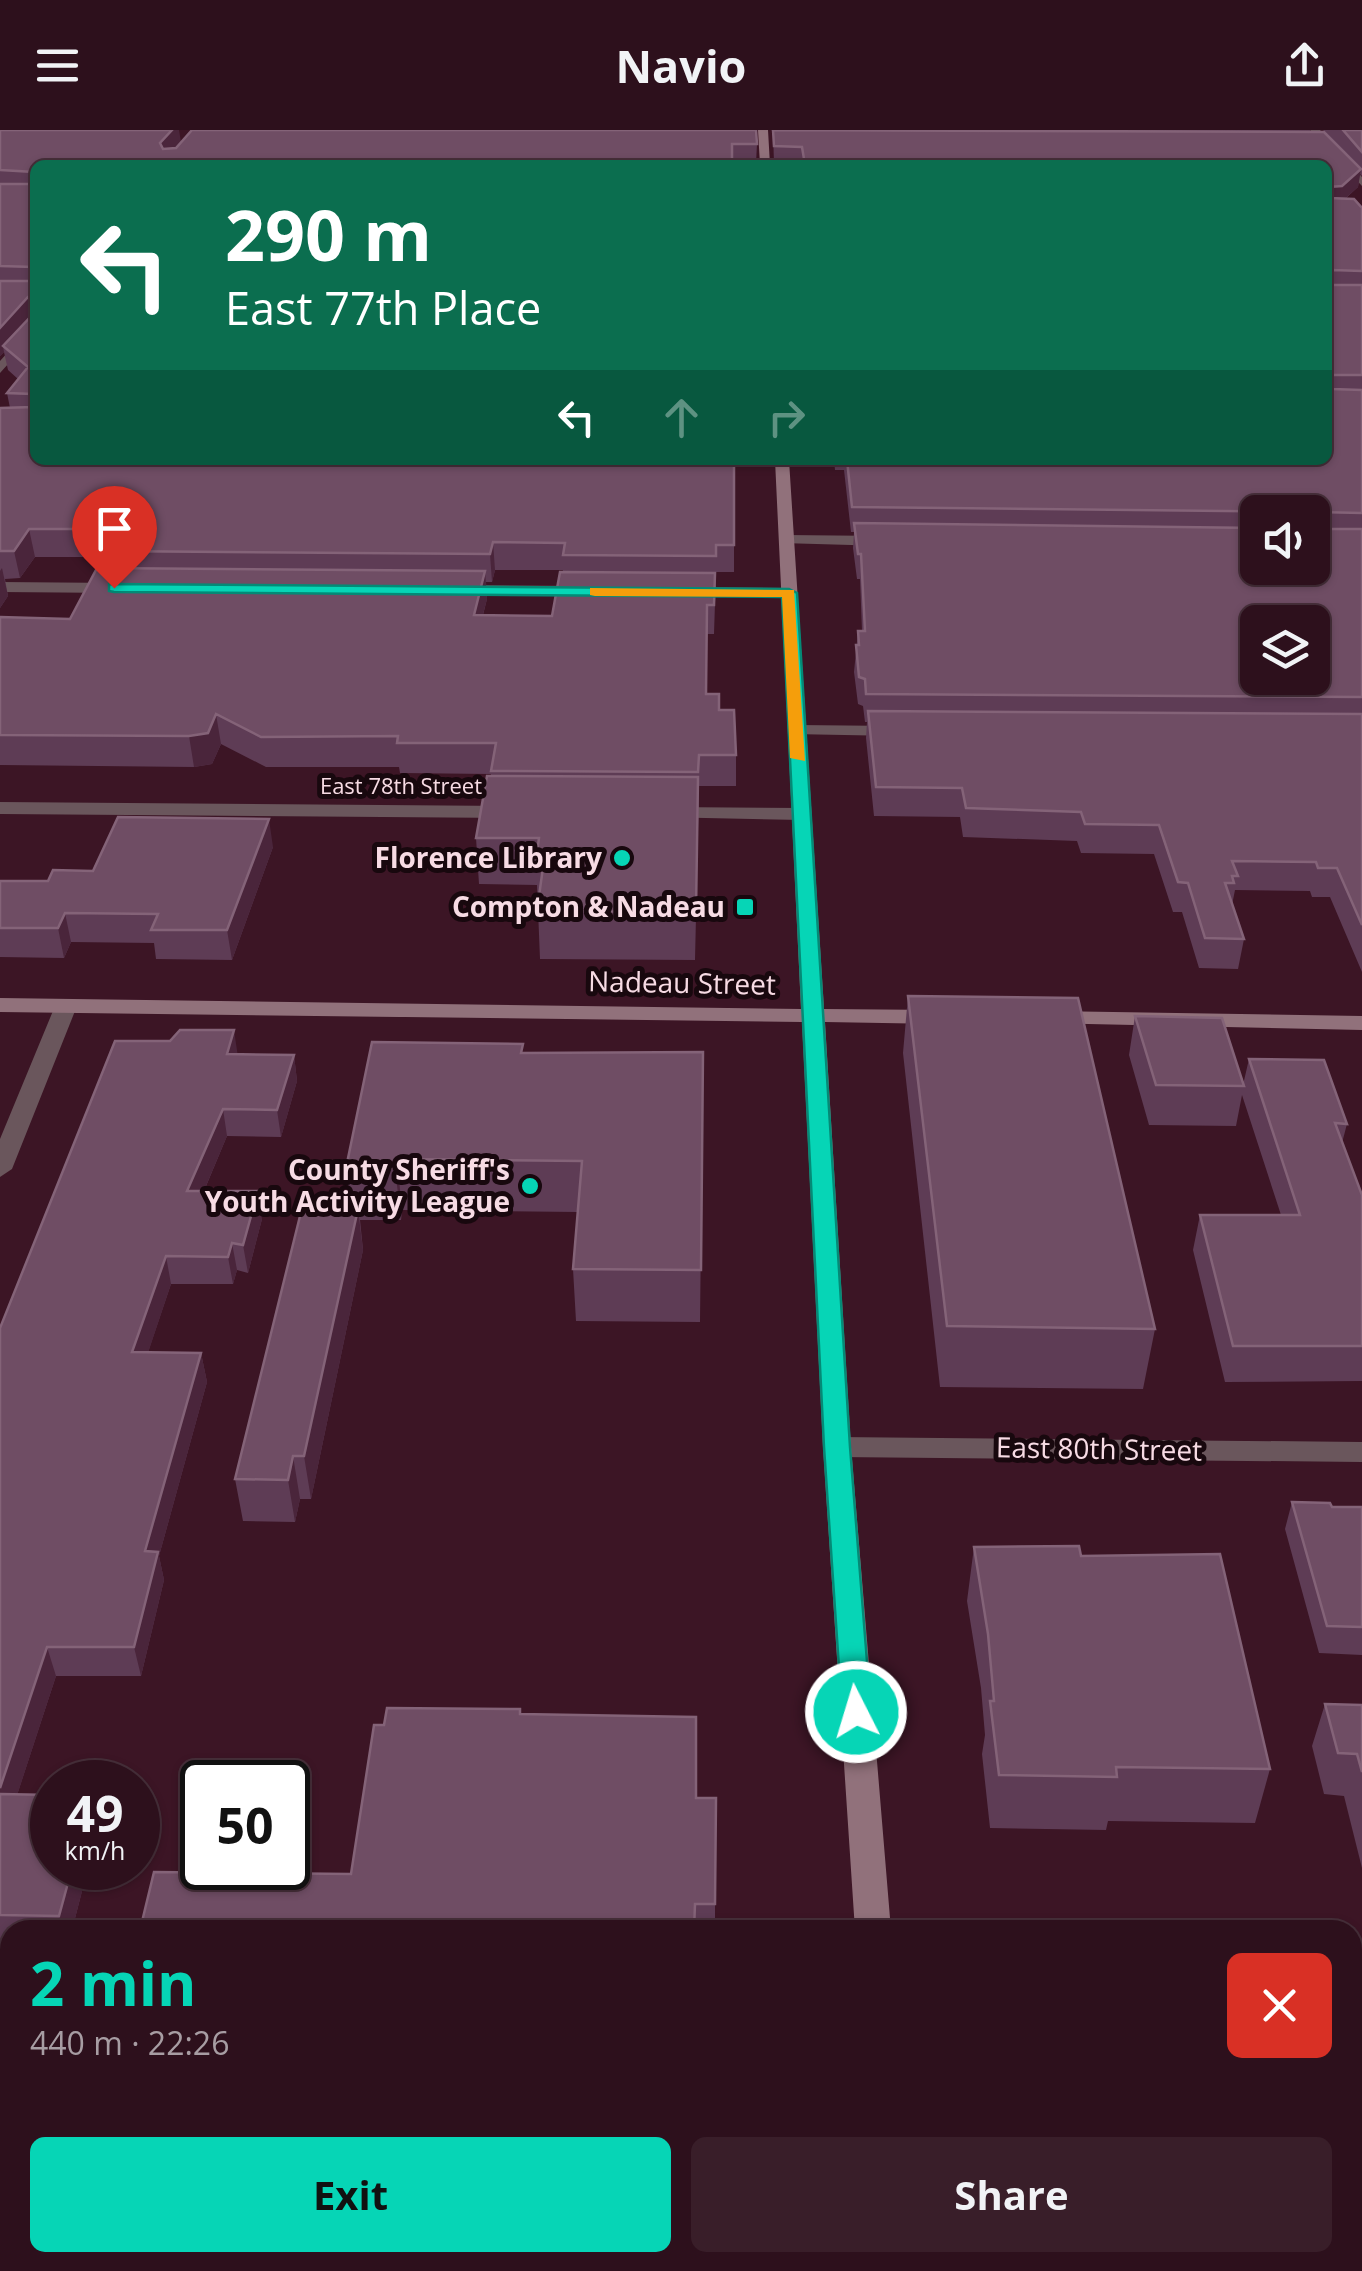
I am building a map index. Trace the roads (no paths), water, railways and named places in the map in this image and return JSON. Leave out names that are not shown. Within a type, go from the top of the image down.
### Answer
[{"type":"main road","points":[[763,135],[765,160]]},
{"type":"main road","points":[[782,465],[837,1447],[872,1920]]},
{"type":"main road","name":"Nadeau Street","points":[[0,1006],[965,1017]]},
{"type":"main road","points":[[1019,1018],[1362,1023]]},
{"type":"street","points":[[1315,130],[1362,183]]},
{"type":"street","points":[[746,140],[763,135],[782,140]]},
{"type":"street","points":[[1306,142],[1326,142]]},
{"type":"street","points":[[0,369],[30,332]]},
{"type":"street","points":[[786,540],[904,541]]},
{"type":"street","points":[[0,586],[138,588]]},
{"type":"street","points":[[432,590],[610,592]]},
{"type":"street","points":[[670,592],[789,593]]},
{"type":"street","points":[[797,730],[912,731]]},
{"type":"street","name":"East 78th Street","points":[[0,808],[543,812]]},
{"type":"street","points":[[640,813],[802,814]]},
{"type":"street","points":[[0,1170],[66,1006]]},
{"type":"street","name":"East 80th Street","points":[[837,1447],[1362,1452]]},
{"type":"place","name":"Florence Library","points":[[622,858]]},
{"type":"place","name":"Compton & Nadeau","points":[[745,907]]},
{"type":"place","name":"County Sheriff's Youth Activity League","points":[[530,1186]]}]
